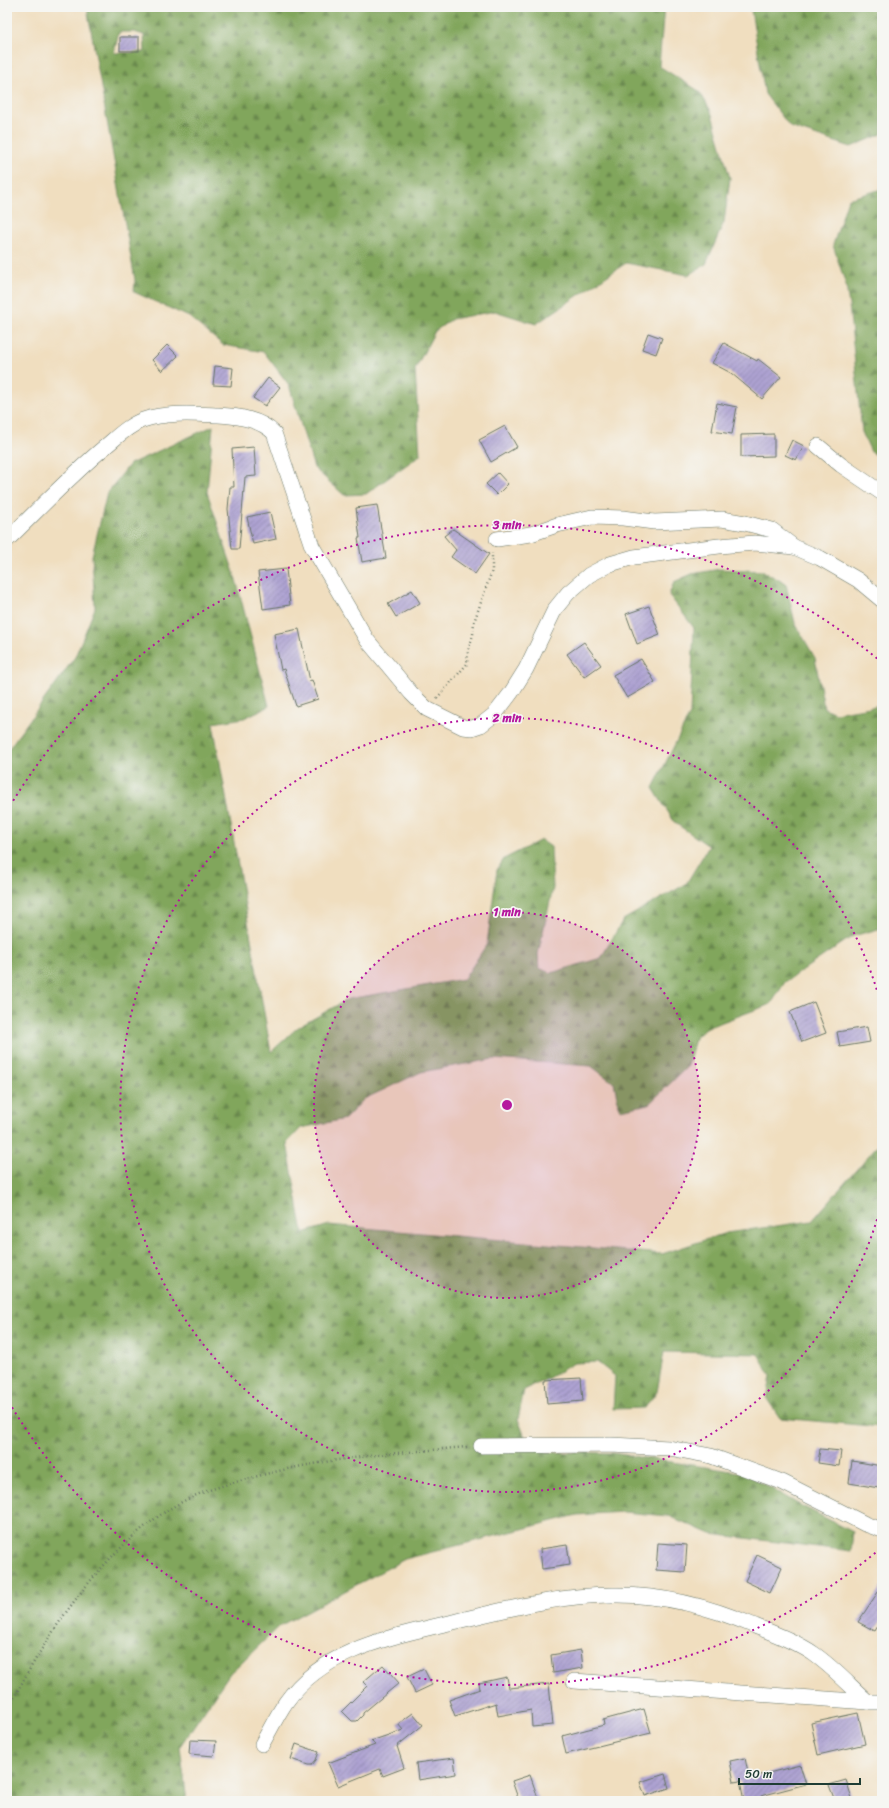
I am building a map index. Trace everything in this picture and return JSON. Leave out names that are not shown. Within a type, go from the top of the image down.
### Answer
[{"type":"street","points":[[7,540],[83,465],[132,424],[144,419],[162,416],[199,414],[224,415],[257,421],[267,425],[274,433],[312,546],[367,640],[411,693],[427,709],[463,727],[472,728],[481,725],[495,714],[511,693],[526,669],[559,604],[568,593],[589,575],[610,564],[634,556],[755,543],[794,547]]},
{"type":"street","points":[[818,446],[841,465],[882,493]]},
{"type":"street","points":[[497,539],[531,534],[562,524],[592,517],[623,518],[654,522],[722,519],[772,530],[794,547],[820,558],[858,580],[882,600]]},
{"type":"street","points":[[481,1446],[611,1445],[669,1448],[704,1455],[782,1482],[865,1524],[882,1530]]},
{"type":"street","points":[[262,1744],[286,1702],[303,1682],[326,1664],[354,1650],[385,1639],[532,1604],[611,1595],[638,1596],[700,1607],[734,1617],[767,1630],[813,1654],[875,1702]]},
{"type":"street","points":[[574,1681],[875,1702]]},
{"type":"path","points":[[427,709],[467,664],[474,622],[478,606],[492,571],[491,555],[497,539]]},
{"type":"path","points":[[7,1712],[19,1688],[72,1604],[105,1564],[148,1523],[180,1502],[216,1487],[282,1469],[362,1456],[481,1446]]},
{"type":"green space","points":[[87,7],[664,7],[659,66],[699,91],[711,111],[730,178],[724,222],[706,264],[688,275],[626,263],[536,324],[495,311],[452,319],[435,331],[415,369],[420,455],[366,494],[344,495],[314,468],[289,385],[264,352],[223,345],[189,317],[134,292],[135,280]],"holes":[[[119,32],[134,32],[144,35],[145,52],[114,53]]]},
{"type":"green space","points":[[748,7],[882,7],[882,134],[851,147],[790,127],[765,94],[751,10]]},
{"type":"green space","points":[[882,189],[882,458],[871,452],[862,432],[846,285],[833,245],[848,199]]},
{"type":"green space","points":[[213,426],[207,492],[235,576],[269,706],[244,718],[213,723],[271,1052],[297,1028],[348,999],[464,979],[487,944],[497,870],[504,859],[541,840],[551,847],[553,888],[538,954],[539,968],[551,973],[601,958],[623,920],[686,884],[709,846],[675,823],[653,788],[690,714],[694,628],[669,595],[674,582],[692,574],[720,569],[763,571],[786,584],[795,623],[815,658],[824,708],[835,713],[876,706],[882,707],[882,928],[853,936],[785,982],[771,1004],[706,1028],[695,1038],[688,1066],[649,1104],[620,1110],[614,1083],[591,1066],[493,1059],[421,1072],[364,1099],[345,1119],[301,1128],[287,1143],[303,1233],[329,1225],[662,1254],[726,1233],[812,1221],[882,1140],[882,1427],[780,1418],[767,1399],[771,1376],[758,1354],[664,1352],[657,1392],[644,1408],[613,1409],[615,1376],[597,1362],[574,1363],[524,1390],[518,1419],[526,1440],[547,1452],[612,1453],[745,1473],[798,1504],[853,1532],[851,1551],[711,1534],[669,1516],[623,1512],[577,1515],[405,1559],[281,1625],[230,1673],[180,1746],[187,1801],[7,1801],[7,751],[75,657],[95,608],[92,556],[107,493],[130,464]]},
{"type":"building","points":[[120,37],[139,37],[139,51],[120,51]]},
{"type":"building","points":[[648,333],[662,338],[656,354],[642,349]]},
{"type":"building","points":[[724,343],[757,361],[758,359],[781,377],[762,399],[731,373],[712,363]]},
{"type":"building","points":[[167,345],[178,356],[162,371],[152,360]]},
{"type":"building","points":[[215,366],[233,368],[231,386],[213,385]]},
{"type":"building","points":[[268,378],[280,387],[265,406],[253,398]]},
{"type":"building","points":[[717,403],[737,407],[732,434],[712,431]]},
{"type":"building","points":[[505,426],[517,447],[491,462],[479,440]]},
{"type":"building","points":[[774,434],[774,456],[741,457],[741,435]]},
{"type":"building","points":[[792,440],[804,446],[796,460],[785,455]]},
{"type":"building","points":[[254,447],[256,476],[245,477],[239,549],[232,549],[228,509],[230,487],[234,487],[232,449]]},
{"type":"building","points":[[498,473],[508,484],[497,495],[486,484]]},
{"type":"building","points":[[377,505],[386,558],[362,562],[358,538],[360,538],[356,508]]},
{"type":"building","points":[[270,512],[276,539],[253,544],[247,517]]},
{"type":"building","points":[[453,529],[489,554],[475,574],[451,557],[456,550],[444,536]]},
{"type":"building","points":[[286,569],[290,605],[263,609],[258,572]]},
{"type":"building","points":[[412,590],[420,603],[396,617],[388,604]]},
{"type":"building","points":[[649,606],[660,635],[637,644],[626,614]]},
{"type":"building","points":[[299,629],[310,681],[312,680],[318,699],[296,706],[284,669],[281,670],[274,634]]},
{"type":"building","points":[[584,642],[601,665],[584,677],[567,654]]},
{"type":"building","points":[[641,659],[655,682],[627,698],[613,675]]},
{"type":"building","points":[[814,1002],[826,1033],[802,1042],[790,1012]]},
{"type":"building","points":[[867,1027],[870,1042],[840,1047],[837,1032]]},
{"type":"building","points":[[581,1378],[583,1401],[547,1404],[545,1380]]},
{"type":"building","points":[[820,1449],[841,1451],[839,1466],[818,1463]]},
{"type":"building","points":[[852,1461],[882,1466],[879,1488],[849,1483]]},
{"type":"building","points":[[658,1543],[687,1545],[685,1572],[656,1570]]},
{"type":"building","points":[[567,1545],[570,1565],[542,1569],[540,1549]]},
{"type":"building","points":[[757,1555],[782,1567],[770,1593],[745,1581]]},
{"type":"building","points":[[882,1586],[882,1619],[875,1631],[858,1622]]},
{"type":"building","points":[[581,1650],[583,1668],[553,1673],[551,1655]]},
{"type":"building","points":[[383,1665],[399,1683],[363,1713],[357,1721],[352,1721],[342,1711],[367,1686],[363,1682]]},
{"type":"building","points":[[424,1669],[432,1685],[415,1693],[407,1677]]},
{"type":"building","points":[[507,1677],[509,1688],[549,1684],[553,1725],[532,1727],[531,1710],[498,1716],[496,1703],[455,1716],[449,1700],[480,1689],[479,1683]]},
{"type":"building","points":[[644,1709],[651,1733],[566,1754],[562,1736],[604,1725],[603,1720]]},
{"type":"building","points":[[413,1713],[423,1725],[397,1746],[404,1768],[383,1776],[380,1769],[338,1786],[328,1763],[375,1745],[371,1741],[403,1730],[398,1724]]},
{"type":"building","points":[[858,1713],[865,1744],[818,1755],[811,1723]]},
{"type":"building","points":[[190,1740],[216,1741],[214,1756],[189,1754]]},
{"type":"building","points":[[296,1744],[319,1752],[312,1765],[291,1759]]},
{"type":"building","points":[[454,1758],[456,1774],[418,1780],[416,1763]]},
{"type":"building","points":[[745,1758],[749,1778],[800,1765],[806,1784],[761,1796],[762,1801],[744,1801],[740,1781],[734,1782],[730,1761]]},
{"type":"building","points":[[665,1774],[669,1788],[645,1796],[640,1782]]},
{"type":"building","points":[[530,1775],[539,1801],[519,1801],[512,1781]]},
{"type":"building","points":[[846,1780],[852,1798],[844,1801],[835,1801],[829,1785]]}]
